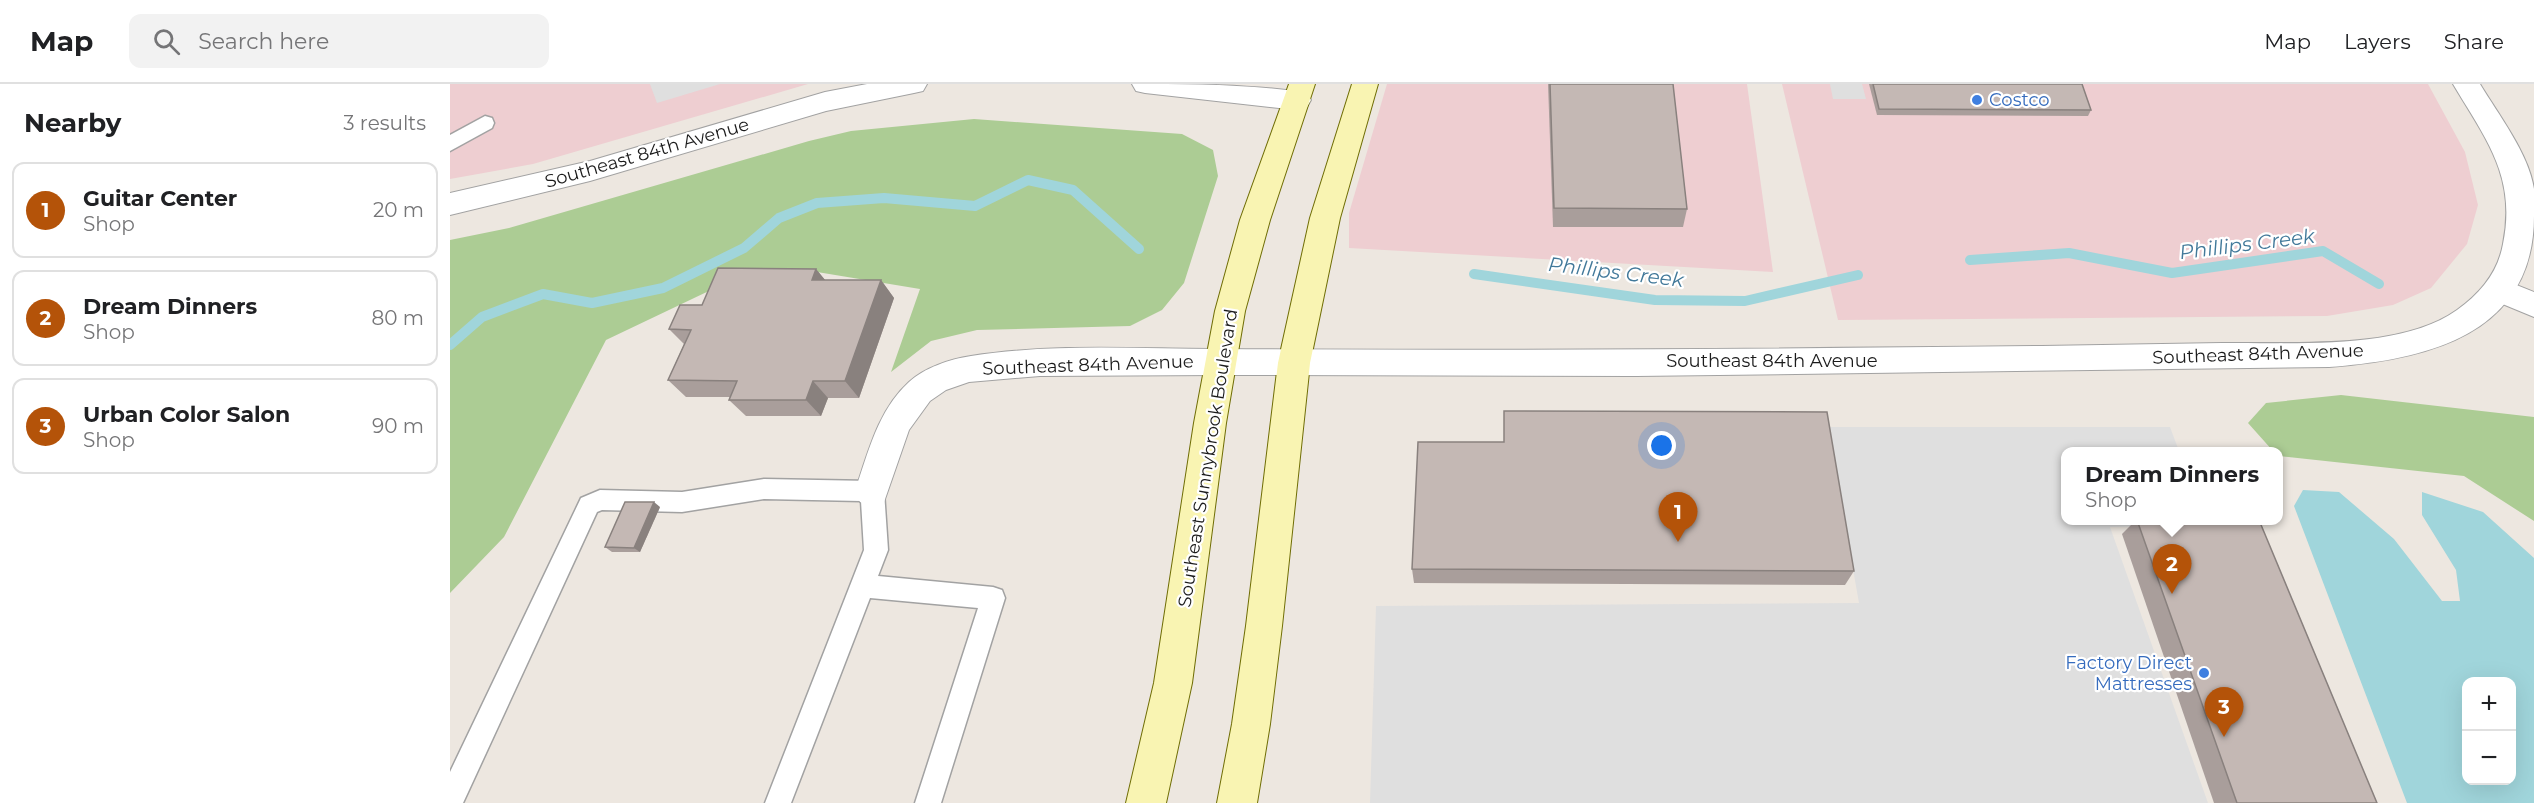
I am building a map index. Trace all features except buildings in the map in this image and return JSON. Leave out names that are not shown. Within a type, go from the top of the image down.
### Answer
[{"type":"main road","points":[[1237,803],[1251,724],[1264,626],[1294,363],[1325,218],[1365,84]]},
{"type":"main road","name":"Southeast Sunnybrook Boulevard","points":[[1146,803],[1173,683],[1210,423],[1230,311],[1255,220],[1300,92]]},
{"type":"street","name":"Southeast 84th Avenue","points":[[450,204],[590,171],[884,86],[914,84]]},
{"type":"street","points":[[1146,84],[1226,91],[1300,92]]},
{"type":"street","name":"Southeast 84th Avenue","points":[[872,490],[895,424],[919,392],[935,380],[969,369],[1040,363],[1941,360],[2329,354],[2379,351],[2411,345],[2450,332],[2476,314],[2499,290],[2515,265],[2522,226],[2522,196],[2504,147],[2466,84]]},
{"type":"street","points":[[2499,290],[2534,305]]},
{"type":"lane","points":[[450,144],[485,123]]},
{"type":"lane","points":[[450,801],[589,505],[600,500],[682,502],[764,489],[872,490],[876,550],[778,803]]},
{"type":"lane","points":[[863,586],[993,598],[928,803]]},
{"type":"shaded area","points":[[450,84],[808,84],[533,164],[450,179]]},
{"type":"shaded area","points":[[650,84],[720,84],[657,103]]},
{"type":"shaded area","points":[[1387,84],[1747,84],[1773,272],[1349,248],[1349,213]]},
{"type":"shaded area","points":[[1782,84],[2428,84],[2465,152],[2478,205],[2467,244],[2431,288],[2393,305],[2327,316],[1838,320]]},
{"type":"shaded area","points":[[1830,84],[1862,84],[1866,99],[1833,99]]},
{"type":"shaded area","points":[[1828,427],[2170,427],[2178,447],[2061,447],[2061,525],[2209,525],[2110,527],[2208,803],[1370,803],[1376,606],[1859,603]]},
{"type":"green space","points":[[974,119],[1182,134],[1213,150],[1218,176],[1184,283],[1162,310],[1130,326],[977,330],[931,341],[891,372],[920,289],[811,271],[734,279],[606,340],[504,537],[450,593],[450,240],[509,228],[809,141],[851,131]]},
{"type":"green space","points":[[2341,395],[2534,417],[2534,521],[2464,476],[2283,456],[2283,447],[2269,447],[2248,423],[2266,403]]},
{"type":"water","points":[[2303,490],[2339,492],[2394,539],[2442,601],[2460,601],[2456,570],[2422,515],[2422,492],[2483,512],[2534,558],[2534,803],[2407,803],[2294,506]]},
{"type":"waterway","name":"Phillips Creek","points":[[450,345],[482,317],[543,294],[592,303],[663,288],[744,248],[779,218],[817,203],[884,198],[975,206],[1028,180],[1073,190],[1139,249]]},
{"type":"waterway","name":"Phillips Creek","points":[[1970,260],[2069,253],[2172,273],[2323,251],[2379,284]]},
{"type":"waterway","name":"Phillips Creek","points":[[1474,274],[1655,300],[1745,301],[1858,275]]},
{"type":"place","name":"Costco","points":[[1977,100]]},
{"type":"place","name":"Guitar Center","points":[[1678,542]]},
{"type":"place","name":"Dream Dinners","points":[[2172,594]]},
{"type":"place","name":"Factory Direct Mattresses","points":[[2204,673]]},
{"type":"place","name":"Urban Color Salon","points":[[2224,737]]}]
